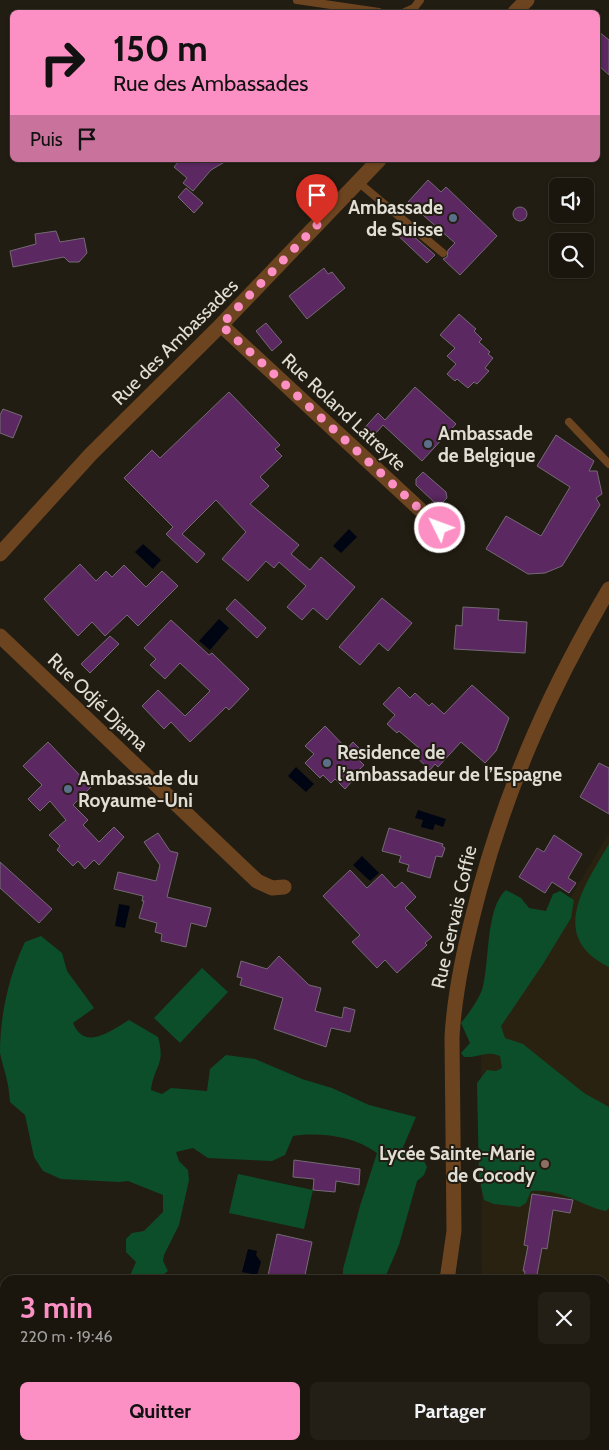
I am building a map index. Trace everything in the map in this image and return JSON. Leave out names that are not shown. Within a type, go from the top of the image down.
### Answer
[{"type":"street","name":"Rue des Ambassades","points":[[0,554],[91,454],[221,325],[376,162]]},
{"type":"street","name":"Rue Roland Latreyte","points":[[221,325],[440,528]]},
{"type":"street","name":"Rue Gervais Coffie","points":[[448,1275],[454,1231],[452,1037],[454,1008],[467,939],[493,843],[529,744],[556,683],[609,589]]},
{"type":"street","name":"Rue Odjé Djama","points":[[0,636],[257,880],[272,888],[284,888]]},
{"type":"lane","points":[[297,0],[366,10]]},
{"type":"lane","points":[[410,10],[414,8],[420,0]]},
{"type":"lane","points":[[358,182],[443,252]]},
{"type":"lane","points":[[569,422],[609,464]]},
{"type":"shaded area","points":[[349,529],[357,537],[341,553],[333,546]]},
{"type":"shaded area","points":[[143,544],[161,560],[153,569],[135,552]]},
{"type":"shaded area","points":[[219,619],[229,628],[210,650],[199,641]]},
{"type":"shaded area","points":[[296,767],[314,784],[306,792],[288,776]]},
{"type":"shaded area","points":[[418,810],[446,819],[443,827],[435,824],[433,830],[421,827],[423,820],[415,818]]},
{"type":"shaded area","name":"Lycée Sainte-Marie de Cocody","points":[[609,833],[609,1275],[482,1275],[481,1048]]},
{"type":"shaded area","points":[[362,856],[379,873],[370,881],[353,865]]},
{"type":"shaded area","points":[[119,904],[130,906],[125,928],[115,926]]},
{"type":"shaded area","points":[[248,1249],[257,1251],[256,1255],[261,1262],[257,1275],[242,1272]]},
{"type":"green space","points":[[609,844],[609,967],[590,955],[579,941],[575,926],[582,893]]},
{"type":"green space","points":[[506,890],[521,898],[529,908],[546,911],[553,894],[560,891],[574,900],[571,918],[543,964],[501,1026],[505,1038],[523,1044],[584,1093],[609,1107],[609,1208],[606,1211],[561,1194],[542,1191],[531,1191],[526,1203],[520,1207],[494,1204],[484,1200],[479,1177],[477,1083],[487,1070],[496,1071],[502,1068],[500,1056],[495,1054],[464,1057],[461,1053],[470,1043],[461,1023],[473,1007],[482,990],[491,923],[499,898]]},
{"type":"green space","points":[[41,936],[62,953],[67,971],[94,1008],[73,1023],[78,1032],[84,1036],[99,1036],[129,1020],[158,1037],[161,1054],[151,1090],[162,1094],[171,1088],[207,1091],[210,1069],[226,1055],[255,1059],[302,1079],[332,1088],[369,1105],[416,1117],[401,1152],[422,1157],[427,1167],[424,1175],[417,1181],[399,1245],[386,1275],[343,1275],[360,1206],[377,1153],[368,1147],[347,1139],[325,1135],[303,1135],[293,1136],[285,1155],[272,1161],[208,1158],[193,1148],[176,1152],[179,1161],[188,1170],[189,1180],[179,1225],[164,1255],[163,1261],[168,1271],[163,1275],[130,1275],[136,1262],[126,1252],[126,1239],[132,1233],[144,1231],[163,1212],[163,1195],[128,1181],[61,1179],[43,1171],[34,1157],[25,1115],[10,1102],[0,1053],[0,1039],[6,996],[14,968],[25,942]]},
{"type":"green space","points":[[202,968],[228,992],[180,1043],[154,1018]]},
{"type":"green space","points":[[238,1174],[313,1190],[304,1229],[229,1213]]},
{"type":"building","points":[[600,33],[609,40],[609,75],[600,67]]},
{"type":"building","points":[[178,162],[225,162],[211,170],[193,191],[183,183],[187,178],[174,167]]},
{"type":"building","points":[[428,180],[441,192],[446,187],[497,236],[460,275],[443,259],[447,257],[448,250],[455,243],[408,202]]},
{"type":"building","points":[[186,188],[203,203],[194,213],[178,197]]},
{"type":"building","points":[[520,207],[525,209],[527,214],[525,219],[520,221],[515,219],[513,214],[515,209]]},
{"type":"building","points":[[397,222],[435,255],[427,263],[391,229]]},
{"type":"building","points":[[56,231],[60,242],[84,238],[87,253],[79,262],[69,262],[64,257],[13,267],[10,251],[36,244],[35,234]]},
{"type":"building","points":[[324,268],[328,274],[332,272],[345,288],[307,319],[289,296]]},
{"type":"building","points":[[459,314],[476,329],[474,331],[482,339],[479,342],[490,352],[488,354],[493,358],[485,368],[489,371],[477,384],[474,382],[468,388],[447,374],[456,364],[447,356],[455,348],[440,335]]},
{"type":"building","points":[[266,323],[282,342],[272,351],[256,331]]},
{"type":"building","points":[[415,387],[456,424],[422,461],[383,425],[368,442],[359,434],[378,413],[385,420]]},
{"type":"building","points":[[229,392],[280,445],[275,449],[282,456],[260,477],[269,486],[250,504],[299,545],[291,554],[310,570],[321,557],[355,587],[327,620],[313,608],[302,620],[287,607],[306,586],[279,562],[274,568],[266,561],[248,581],[222,559],[246,532],[216,500],[182,534],[205,554],[197,563],[166,534],[173,527],[124,478],[152,450],[160,458]]},
{"type":"building","points":[[3,409],[22,416],[13,438],[0,433],[0,415]]},
{"type":"building","points":[[556,435],[594,461],[589,471],[597,471],[602,494],[596,498],[600,505],[562,566],[545,573],[528,574],[486,549],[506,516],[541,536],[570,487],[537,466]]},
{"type":"building","points":[[423,472],[446,492],[447,498],[442,503],[434,502],[416,485],[416,479]]},
{"type":"building","points":[[80,564],[96,581],[106,571],[112,577],[124,565],[146,587],[162,571],[178,586],[138,626],[127,615],[105,636],[92,622],[78,636],[44,599]]},
{"type":"building","points":[[382,598],[412,623],[388,651],[379,643],[360,665],[339,647]]},
{"type":"building","points":[[235,599],[266,628],[257,638],[226,609]]},
{"type":"building","points":[[463,607],[499,609],[498,620],[527,622],[525,653],[454,649],[456,625],[462,626]]},
{"type":"building","points":[[171,620],[209,655],[212,653],[249,689],[229,710],[226,707],[190,742],[171,722],[164,729],[142,706],[158,690],[185,716],[210,691],[180,663],[165,679],[150,665],[156,659],[144,648]]},
{"type":"building","points":[[110,636],[119,644],[90,673],[81,664]]},
{"type":"building","points":[[472,685],[509,718],[496,751],[485,763],[461,742],[438,767],[435,764],[430,770],[413,754],[419,748],[399,731],[397,733],[387,724],[395,715],[383,704],[399,687],[410,698],[415,693],[429,706],[432,703],[444,714]]},
{"type":"building","points":[[325,726],[347,749],[353,742],[364,753],[358,759],[364,765],[351,778],[353,780],[345,789],[335,779],[331,783],[323,775],[320,778],[305,763],[314,754],[305,746]]},
{"type":"building","points":[[48,742],[91,787],[73,805],[88,820],[83,825],[99,842],[114,827],[124,837],[99,865],[94,860],[85,869],[78,861],[73,866],[57,850],[60,846],[49,835],[66,820],[50,801],[40,811],[28,799],[42,785],[23,766]]},
{"type":"building","points":[[599,763],[609,768],[609,814],[580,797]]},
{"type":"building","points":[[389,828],[443,844],[442,846],[445,848],[442,857],[436,856],[430,878],[407,871],[409,865],[399,862],[401,856],[382,851]]},
{"type":"building","points":[[158,833],[170,851],[178,853],[167,897],[211,908],[206,927],[191,923],[186,947],[161,941],[162,934],[155,932],[157,923],[139,918],[144,901],[142,901],[143,896],[114,889],[118,872],[156,881],[160,865],[144,842]]},
{"type":"building","points":[[554,835],[582,854],[568,878],[576,883],[569,893],[552,882],[545,893],[519,877],[537,848],[544,852]]},
{"type":"building","points":[[0,862],[52,909],[39,923],[0,888]]},
{"type":"building","points":[[350,870],[367,888],[382,874],[395,888],[402,882],[416,897],[405,908],[432,937],[425,943],[427,945],[397,973],[385,960],[377,968],[352,942],[360,935],[323,896]]},
{"type":"building","points":[[279,956],[309,985],[321,988],[315,1011],[342,1018],[344,1007],[355,1010],[350,1032],[331,1028],[326,1047],[274,1029],[283,998],[240,985],[242,978],[237,977],[241,961],[267,969]]},
{"type":"building","points":[[294,1160],[360,1169],[359,1185],[336,1181],[335,1192],[313,1190],[314,1179],[293,1177]]},
{"type":"building","points":[[532,1194],[573,1200],[570,1213],[553,1210],[547,1249],[542,1248],[537,1275],[525,1275],[525,1271],[523,1271],[528,1246],[524,1245]]},
{"type":"building","points":[[277,1234],[312,1242],[305,1275],[268,1275]]},
{"type":"place","name":"Ambassade de Suisse","points":[[453,218]]},
{"type":"place","name":"Ambassade de Belgique","points":[[428,444]]},
{"type":"place","name":"Residence de l’ambassadeur de l’Espagne","points":[[327,763]]},
{"type":"place","name":"Ambassade du Royaume-Uni","points":[[68,789]]},
{"type":"place","name":"Lycée Sainte-Marie de Cocody","points":[[545,1164]]},
{"type":"route","points":[[317,225],[221,325],[440,528]]}]
